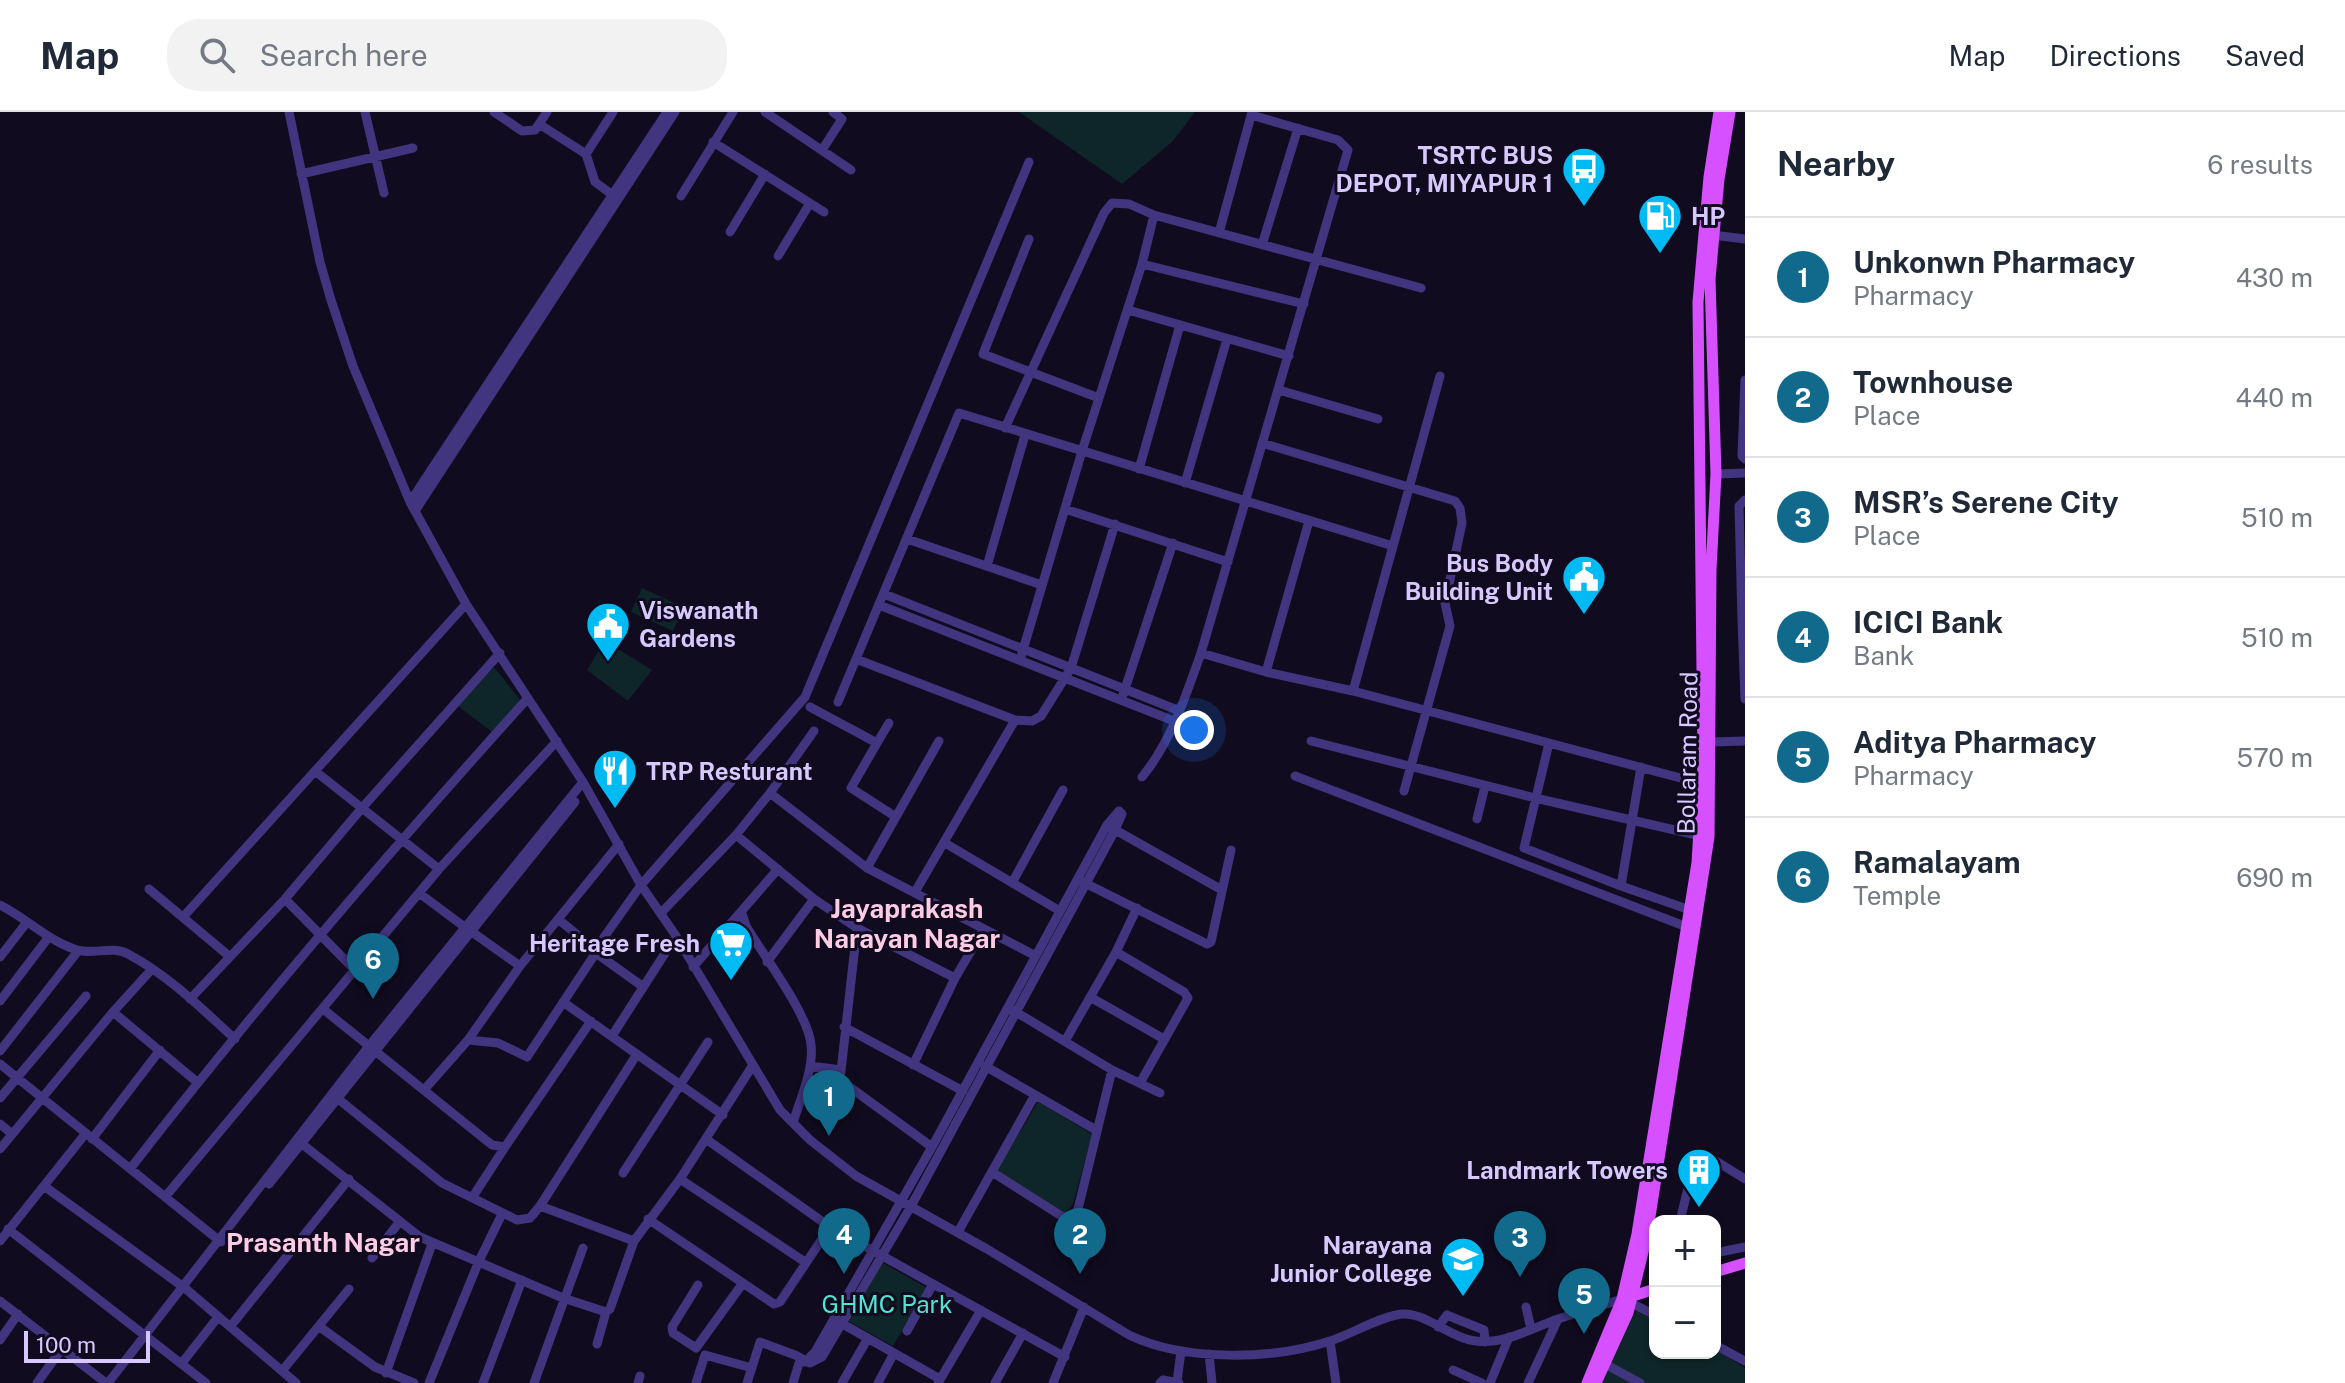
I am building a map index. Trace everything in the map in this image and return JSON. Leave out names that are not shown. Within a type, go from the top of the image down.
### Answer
[{"type":"main road","name":"Bollaram Road","points":[[1587,1383],[1629,1299],[1701,836],[1698,302],[1709,177],[1719,112]]},
{"type":"main road","name":"Bollaram Road","points":[[1596,1383],[1629,1299],[1647,1236],[1709,837],[1712,742],[1710,649],[1716,474],[1709,313],[1713,235],[1730,112]]},
{"type":"main road","points":[[1629,1299],[1649,1291]]},
{"type":"street","points":[[289,112],[331,300],[353,366],[413,507],[466,604],[557,741],[641,885],[676,936],[780,1110],[793,1123],[856,1176],[1148,1344],[1209,1354],[1280,1351],[1330,1341],[1400,1314],[1415,1315],[1459,1338],[1485,1342],[1629,1299],[1649,1311]]},
{"type":"street","points":[[365,112],[384,193]]},
{"type":"street","points":[[494,112],[522,131],[535,130],[547,112]]},
{"type":"street","points":[[586,154],[613,112]]},
{"type":"street","points":[[413,507],[667,112]]},
{"type":"street","points":[[413,507],[675,112]]},
{"type":"street","points":[[681,196],[733,112]]},
{"type":"street","points":[[765,112],[780,116],[851,170]]},
{"type":"street","points":[[822,150],[842,119],[833,112]]},
{"type":"street","points":[[1142,777],[1180,711],[1201,653],[1348,150],[1338,140],[1252,114],[1219,233]]},
{"type":"street","points":[[539,124],[586,154],[595,182],[614,196]]},
{"type":"street","points":[[1262,245],[1297,128]]},
{"type":"street","points":[[713,142],[824,212]]},
{"type":"street","points":[[301,174],[413,148]]},
{"type":"street","points":[[602,940],[641,885],[805,697],[1029,162]]},
{"type":"street","points":[[730,232],[765,174]]},
{"type":"street","points":[[1005,428],[1104,213],[1112,203],[1119,202],[1154,215],[1421,288]]},
{"type":"street","points":[[778,256],[810,203]]},
{"type":"street","points":[[1020,660],[1142,264],[1154,215]]},
{"type":"street","points":[[1713,235],[1745,239]]},
{"type":"street","points":[[1029,239],[983,354],[1099,398]]},
{"type":"street","points":[[1142,264],[1304,304]]},
{"type":"street","points":[[1128,310],[1289,356]]},
{"type":"street","points":[[1139,469],[1180,325]]},
{"type":"street","points":[[1185,483],[1227,339]]},
{"type":"street","points":[[1353,691],[1440,376]]},
{"type":"street","points":[[1745,380],[1742,456],[1745,459]]},
{"type":"street","points":[[1279,390],[1378,419]]},
{"type":"street","points":[[838,702],[959,413],[1393,546]]},
{"type":"street","points":[[987,566],[1025,435]]},
{"type":"street","points":[[1262,443],[1410,486],[1455,501],[1460,508],[1462,523],[1445,603],[1450,626],[1404,791]]},
{"type":"street","points":[[1716,474],[1745,473]]},
{"type":"street","points":[[1745,500],[1739,506],[1745,699]]},
{"type":"street","points":[[1065,509],[1228,562]]},
{"type":"street","points":[[1266,672],[1309,521]]},
{"type":"street","points":[[856,659],[1015,720],[1032,721],[1041,716],[1071,668],[1115,524]]},
{"type":"street","points":[[907,539],[1042,585]]},
{"type":"street","points":[[1121,701],[1173,543]]},
{"type":"street","points":[[884,594],[1180,711]]},
{"type":"street","points":[[184,916],[466,604]]},
{"type":"street","points":[[879,605],[1174,721]]},
{"type":"street","points":[[190,999],[285,899],[500,653]]},
{"type":"street","points":[[1201,653],[1703,784]]},
{"type":"street","points":[[130,1169],[197,1082],[320,934],[528,698]]},
{"type":"street","points":[[810,707],[877,743]]},
{"type":"street","points":[[915,892],[1015,720]]},
{"type":"street","points":[[889,723],[851,788],[896,817]]},
{"type":"street","points":[[661,913],[736,835],[814,731]]},
{"type":"street","points":[[165,1197],[439,869],[557,741]]},
{"type":"street","points":[[867,868],[939,741]]},
{"type":"street","points":[[1311,741],[1411,768],[1701,836]]},
{"type":"street","points":[[1712,742],[1745,741]]},
{"type":"street","points":[[1549,743],[1524,848],[1690,910]]},
{"type":"street","points":[[1621,886],[1641,767]]},
{"type":"street","points":[[315,771],[439,869]]},
{"type":"street","points":[[1295,776],[1687,927]]},
{"type":"street","points":[[115,1383],[220,1241],[584,785]]},
{"type":"street","points":[[1477,819],[1485,786]]},
{"type":"street","points":[[1012,883],[1063,790]]},
{"type":"street","points":[[770,793],[867,868],[1036,956]]},
{"type":"street","points":[[793,1383],[803,1361],[815,1352],[837,1321],[906,1205],[1111,828],[1222,890]]},
{"type":"street","points":[[736,835],[814,899],[857,928],[955,978]]},
{"type":"street","points":[[945,843],[1060,911]]},
{"type":"street","points":[[424,1090],[468,1040],[520,966],[619,844]]},
{"type":"street","points":[[1082,882],[1207,944],[1211,942],[1231,850]]},
{"type":"street","points":[[693,967],[778,869]]},
{"type":"street","points":[[1012,1010],[1060,911],[1082,882]]},
{"type":"street","points":[[149,889],[229,956]]},
{"type":"street","points":[[419,893],[520,966]]},
{"type":"street","points":[[285,899],[354,969]]},
{"type":"street","points":[[767,962],[814,899]]},
{"type":"street","points":[[1,906],[48,938],[78,951],[120,950],[152,969],[235,1039]]},
{"type":"street","points":[[1065,1041],[1116,952],[1137,908]]},
{"type":"street","points":[[742,913],[767,962],[802,1015],[812,1046],[810,1066],[793,1123]]},
{"type":"street","points":[[558,919],[596,953],[642,986]]},
{"type":"street","points":[[0,957],[27,922]]},
{"type":"street","points":[[857,928],[839,1076],[842,1083],[932,1147]]},
{"type":"street","points":[[913,1065],[955,978],[984,929]]},
{"type":"street","points":[[612,1036],[676,936]]},
{"type":"street","points":[[0,1001],[48,938]]},
{"type":"street","points":[[0,1051],[78,951]]},
{"type":"street","points":[[1116,952],[1186,994],[1186,1003],[1140,1083]]},
{"type":"street","points":[[468,1040],[498,1043],[527,1057],[596,953]]},
{"type":"street","points":[[0,1149],[152,969]]},
{"type":"street","points":[[0,1098],[86,996]]},
{"type":"street","points":[[1090,997],[1164,1039]]},
{"type":"street","points":[[563,1002],[723,1115]]},
{"type":"street","points":[[323,1009],[492,1145],[505,1147]]},
{"type":"street","points":[[1012,1010],[1112,1070],[1160,1093]]},
{"type":"street","points":[[113,1012],[197,1082]]},
{"type":"street","points":[[472,1198],[591,1021]]},
{"type":"street","points":[[844,1027],[963,1091]]},
{"type":"street","points":[[623,1173],[708,1042]]},
{"type":"street","points":[[220,1241],[302,1144],[373,1049]]},
{"type":"street","points":[[0,1241],[160,1050]]},
{"type":"street","points":[[337,1098],[442,1183],[502,1214],[523,1220],[530,1218],[540,1206],[637,1054]]},
{"type":"street","points":[[0,1064],[220,1241]]},
{"type":"street","points":[[597,1344],[634,1241],[680,1179],[753,1065]]},
{"type":"street","points":[[906,1205],[932,1147],[963,1091],[983,1065]]},
{"type":"street","points":[[983,1065],[1096,1130]]},
{"type":"street","points":[[810,1066],[841,1070]]},
{"type":"street","points":[[992,1172],[1063,1217],[1073,1216],[1078,1209],[1112,1070]]},
{"type":"street","points":[[958,1232],[1035,1095]]},
{"type":"street","points":[[0,1124],[12,1134]]},
{"type":"street","points":[[706,1139],[830,1227],[1065,1357]]},
{"type":"street","points":[[302,1144],[432,1244],[563,1298],[606,1312]]},
{"type":"street","points":[[1681,1215],[1696,1155],[1703,1153],[1745,1179]]},
{"type":"street","points":[[230,1327],[349,1179]]},
{"type":"street","points":[[680,1179],[805,1262]]},
{"type":"street","points":[[44,1186],[184,1288],[296,1383]]},
{"type":"street","points":[[540,1206],[634,1241]]},
{"type":"street","points":[[429,1383],[479,1261],[502,1214]]},
{"type":"street","points":[[648,1219],[777,1304],[830,1227]]},
{"type":"street","points":[[372,1258],[400,1221]]},
{"type":"street","points":[[8,1229],[206,1383]]},
{"type":"street","points":[[386,1373],[432,1244]]},
{"type":"street","points":[[1721,1252],[1745,1247]]},
{"type":"street","points":[[534,1383],[583,1248]]},
{"type":"street","points":[[1733,1250],[1739,1265]]},
{"type":"street","points":[[483,1383],[522,1280]]},
{"type":"street","points":[[698,1285],[672,1327],[673,1333],[696,1348],[743,1283]]},
{"type":"street","points":[[907,1331],[933,1284]]},
{"type":"street","points":[[282,1371],[349,1289]]},
{"type":"street","points":[[0,1301],[107,1383],[148,1335]]},
{"type":"street","points":[[1053,1383],[1084,1307]]},
{"type":"street","points":[[1526,1307],[1531,1329]]},
{"type":"street","points":[[837,1321],[939,1381],[981,1310]]},
{"type":"street","points":[[0,1340],[18,1314]]},
{"type":"street","points":[[1438,1327],[1447,1315],[1484,1330],[1485,1342]]},
{"type":"street","points":[[182,1363],[218,1317]]},
{"type":"street","points":[[1528,1383],[1558,1319]]},
{"type":"street","points":[[320,1327],[386,1373],[414,1383]]},
{"type":"street","points":[[995,1383],[1023,1333]]},
{"type":"street","points":[[1490,1383],[1509,1337]]},
{"type":"street","points":[[842,1383],[868,1338]]},
{"type":"street","points":[[747,1383],[758,1344],[762,1341],[803,1361]]},
{"type":"street","points":[[1330,1341],[1336,1383]]},
{"type":"street","points":[[37,1383],[63,1347]]},
{"type":"street","points":[[1721,1348],[1745,1361]]},
{"type":"street","points":[[1160,1383],[1163,1380],[1178,1383],[1181,1351]]},
{"type":"street","points":[[878,1383],[894,1353]]},
{"type":"street","points":[[1209,1354],[1212,1383]]},
{"type":"street","points":[[696,1383],[705,1355],[752,1368]]},
{"type":"street","points":[[1605,1364],[1640,1383]]},
{"type":"street","points":[[1453,1370],[1482,1383]]},
{"type":"green space","points":[[1019,112],[1195,112],[1173,141],[1122,184]]},
{"type":"green space","points":[[642,588],[683,607],[673,631],[631,612]]},
{"type":"green space","points":[[605,641],[652,670],[628,701],[587,670]]},
{"type":"green space","points":[[494,667],[521,701],[496,735],[458,706]]},
{"type":"green space","points":[[1038,1102],[1092,1134],[1073,1204],[1064,1213],[996,1172]]},
{"type":"green space","name":"GHMC Park","points":[[881,1262],[927,1288],[893,1346],[848,1321]]},
{"type":"green space","points":[[1636,1311],[1649,1317],[1649,1359],[1721,1359],[1721,1353],[1745,1368],[1745,1383],[1602,1383]]},
{"type":"place","name":"TSRTC BUS DEPOT, MIYAPUR 1","points":[[1584,208]]},
{"type":"place","name":"HP","points":[[1660,255]]},
{"type":"place","name":"Bus Body Building Unit","points":[[1584,616]]},
{"type":"place","name":"Viswanath Gardens","points":[[608,663]]},
{"type":"place","name":"TRP Resturant","points":[[615,810]]},
{"type":"place","name":"Heritage Fresh","points":[[731,982]]},
{"type":"place","name":"Ramalayam","points":[[373,999]]},
{"type":"place","name":"Unkonwn Pharmacy","points":[[829,1136]]},
{"type":"place","name":"Landmark Towers","points":[[1699,1209]]},
{"type":"place","name":"ICICI Bank","points":[[844,1274]]},
{"type":"place","name":"Townhouse","points":[[1080,1274]]},
{"type":"place","name":"MSR’s Serene City","points":[[1520,1277]]},
{"type":"place","name":"Narayana Junior College","points":[[1463,1298]]},
{"type":"place","name":"Aditya Pharmacy","points":[[1584,1334]]},
{"type":"district","name":"Jayaprakash Narayan Nagar","points":[[907,923]]},
{"type":"district","name":"Prasanth Nagar","points":[[323,1242]]}]
